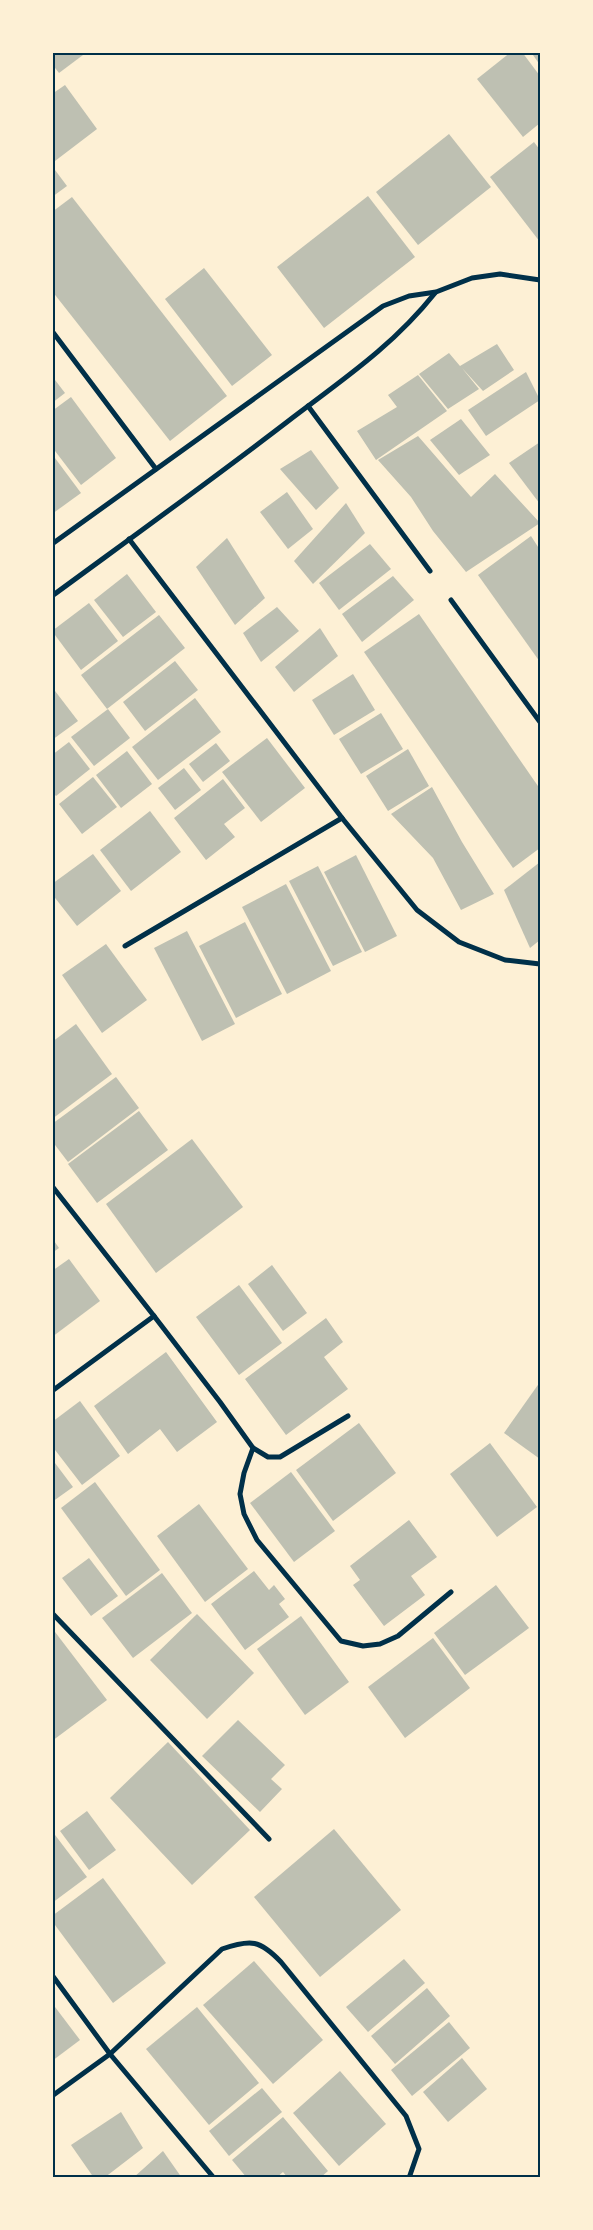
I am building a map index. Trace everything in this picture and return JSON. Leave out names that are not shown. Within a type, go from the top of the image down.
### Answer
[{"type":"street","points":[[52,544],[383,306],[409,296],[436,292],[472,278],[500,274],[540,280]]},
{"type":"street","points":[[52,596],[179,505],[383,350],[415,318],[436,292]]},
{"type":"street","points":[[52,332],[156,468]]},
{"type":"street","points":[[308,406],[430,571]]},
{"type":"street","points":[[129,540],[342,818],[417,910],[459,942],[505,960],[540,964]]},
{"type":"street","points":[[451,600],[540,722]]},
{"type":"street","points":[[126,946],[342,818]]},
{"type":"street","points":[[52,1186],[220,1402],[253,1448],[268,1457],[280,1457],[348,1416]]},
{"type":"street","points":[[52,1391],[154,1316]]},
{"type":"street","points":[[253,1448],[244,1473],[240,1494],[244,1514],[257,1540],[341,1641],[363,1646],[380,1644],[398,1636],[451,1592]]},
{"type":"street","points":[[52,1613],[269,1839]]},
{"type":"street","points":[[52,2096],[110,2054],[222,1950],[239,1943],[255,1942],[270,1950],[281,1962],[406,2116],[419,2149],[409,2178]]},
{"type":"street","points":[[52,1975],[110,2054],[214,2178]]},
{"type":"building","points":[[52,52],[87,52],[59,73],[52,64]]},
{"type":"building","points":[[511,52],[522,52],[540,76],[540,123],[523,137],[477,79]]},
{"type":"building","points":[[536,52],[540,52],[540,65],[533,55]]},
{"type":"building","points":[[65,85],[97,129],[55,161],[52,157],[52,94]]},
{"type":"building","points":[[449,134],[491,187],[418,245],[376,192]]},
{"type":"building","points":[[534,142],[540,150],[540,242],[490,177]]},
{"type":"building","points":[[52,166],[67,186],[52,197]]},
{"type":"building","points":[[368,196],[415,257],[324,328],[277,267]]},
{"type":"building","points":[[72,197],[227,396],[170,441],[52,291],[52,212]]},
{"type":"building","points":[[204,268],[272,355],[232,386],[165,299]]},
{"type":"building","points":[[497,344],[514,370],[483,391],[462,368],[479,389],[448,409],[419,374],[449,353],[460,366]]},
{"type":"building","points":[[526,372],[540,400],[486,436],[468,410]]},
{"type":"building","points":[[418,375],[447,411],[376,460],[357,431],[397,407],[388,395]]},
{"type":"building","points":[[52,376],[65,393],[52,403]]},
{"type":"building","points":[[71,397],[116,458],[81,485],[52,447],[52,411]]},
{"type":"building","points":[[461,419],[490,455],[459,475],[430,440]]},
{"type":"building","points":[[418,436],[471,497],[495,474],[540,523],[466,572],[433,531],[411,497],[378,460]]},
{"type":"building","points":[[540,442],[540,504],[509,463]]},
{"type":"building","points":[[311,450],[339,488],[316,510],[280,469]]},
{"type":"building","points":[[52,454],[81,493],[52,514]]},
{"type":"building","points":[[287,492],[313,529],[288,549],[260,512]]},
{"type":"building","points":[[346,503],[365,533],[313,584],[294,561]]},
{"type":"building","points":[[531,536],[540,550],[540,662],[478,575]]},
{"type":"building","points":[[227,538],[265,598],[235,625],[196,567]]},
{"type":"building","points":[[370,544],[391,569],[339,610],[319,583]]},
{"type":"building","points":[[127,574],[156,612],[123,637],[94,600]]},
{"type":"building","points":[[393,576],[414,600],[362,642],[342,614]]},
{"type":"building","points":[[89,603],[118,641],[81,670],[52,631]]},
{"type":"building","points":[[277,607],[299,631],[261,662],[243,633]]},
{"type":"building","points":[[419,614],[540,789],[540,848],[513,868],[364,652]]},
{"type":"building","points":[[159,615],[185,648],[107,709],[81,675]]},
{"type":"building","points":[[320,628],[338,656],[294,692],[275,667]]},
{"type":"building","points":[[175,661],[198,690],[145,731],[123,702]]},
{"type":"building","points":[[353,674],[375,710],[334,735],[312,700]]},
{"type":"building","points":[[52,687],[78,721],[52,740]]},
{"type":"building","points":[[195,698],[221,732],[158,780],[132,747]]},
{"type":"building","points":[[108,709],[130,738],[94,766],[71,737]]},
{"type":"building","points":[[381,713],[403,749],[361,774],[339,739]]},
{"type":"building","points":[[267,738],[305,788],[261,822],[222,772]]},
{"type":"building","points":[[69,742],[90,769],[56,796],[52,792],[52,755]]},
{"type":"building","points":[[216,743],[230,761],[203,782],[189,764]]},
{"type":"building","points":[[408,749],[429,786],[388,811],[366,776]]},
{"type":"building","points":[[127,751],[152,784],[121,808],[96,775]]},
{"type":"building","points":[[184,768],[201,790],[175,810],[158,788]]},
{"type":"building","points":[[93,777],[117,807],[82,834],[59,804]]},
{"type":"building","points":[[223,779],[245,808],[224,824],[235,837],[206,860],[174,818]]},
{"type":"building","points":[[432,787],[462,842],[494,894],[461,910],[433,858],[391,814]]},
{"type":"building","points":[[150,811],[181,852],[131,891],[100,850]]},
{"type":"building","points":[[93,854],[121,891],[77,926],[52,894],[52,884]]},
{"type":"building","points":[[356,855],[397,936],[365,952],[324,872]]},
{"type":"building","points":[[540,862],[540,940],[530,948],[504,890]]},
{"type":"building","points":[[318,866],[362,952],[333,966],[289,881]]},
{"type":"building","points":[[286,884],[331,971],[287,994],[242,907]]},
{"type":"building","points":[[245,922],[282,994],[236,1018],[199,946]]},
{"type":"building","points":[[187,931],[235,1024],[202,1041],[154,948]]},
{"type":"building","points":[[106,944],[147,1000],[102,1033],[62,975]]},
{"type":"building","points":[[76,1024],[112,1074],[52,1119],[52,1042]]},
{"type":"building","points":[[116,1077],[139,1108],[68,1162],[52,1141],[52,1124]]},
{"type":"building","points":[[139,1111],[168,1150],[97,1203],[68,1164]]},
{"type":"building","points":[[192,1139],[243,1207],[156,1273],[106,1204]]},
{"type":"building","points":[[52,1238],[59,1248],[52,1253]]},
{"type":"building","points":[[69,1259],[100,1301],[52,1337],[52,1271]]},
{"type":"building","points":[[272,1265],[307,1313],[283,1331],[248,1284]]},
{"type":"building","points":[[239,1285],[282,1343],[239,1375],[196,1317]]},
{"type":"building","points":[[326,1318],[343,1342],[324,1357],[348,1389],[286,1435],[245,1379]]},
{"type":"building","points":[[166,1352],[217,1422],[177,1452],[160,1429],[128,1454],[94,1406]]},
{"type":"building","points":[[540,1382],[540,1459],[504,1433]]},
{"type":"building","points":[[80,1401],[120,1456],[82,1485],[52,1446],[52,1422]]},
{"type":"building","points":[[359,1423],[396,1473],[333,1521],[296,1470]]},
{"type":"building","points":[[490,1443],[537,1507],[497,1537],[450,1474]]},
{"type":"building","points":[[52,1459],[73,1487],[52,1502]]},
{"type":"building","points":[[291,1472],[335,1531],[294,1562],[250,1503]]},
{"type":"building","points":[[95,1482],[160,1570],[126,1596],[61,1508]]},
{"type":"building","points":[[199,1504],[248,1569],[205,1602],[157,1536]]},
{"type":"building","points":[[409,1520],[437,1557],[411,1576],[425,1595],[384,1626],[353,1585],[360,1580],[350,1566]]},
{"type":"building","points":[[89,1558],[118,1596],[91,1616],[62,1578]]},
{"type":"building","points":[[254,1571],[269,1590],[274,1585],[285,1599],[279,1604],[289,1617],[245,1650],[211,1604]]},
{"type":"building","points":[[162,1573],[192,1613],[133,1658],[102,1618]]},
{"type":"building","points":[[496,1585],[529,1628],[465,1675],[434,1633]]},
{"type":"building","points":[[197,1614],[254,1673],[207,1719],[150,1660]]},
{"type":"building","points":[[301,1616],[349,1682],[305,1715],[257,1649]]},
{"type":"building","points":[[52,1628],[107,1700],[52,1741]]},
{"type":"building","points":[[433,1638],[470,1688],[405,1738],[368,1687]]},
{"type":"building","points":[[238,1720],[285,1765],[271,1779],[282,1789],[260,1812],[202,1756]]},
{"type":"building","points":[[168,1742],[250,1830],[192,1885],[110,1798]]},
{"type":"building","points":[[87,1811],[116,1850],[89,1870],[60,1831]]},
{"type":"building","points":[[334,1829],[401,1910],[320,1977],[254,1897]]},
{"type":"building","points":[[52,1831],[87,1877],[52,1903]]},
{"type":"building","points":[[103,1878],[166,1963],[113,2003],[52,1921],[52,1916]]},
{"type":"building","points":[[404,1959],[425,1983],[368,2032],[346,2007]]},
{"type":"building","points":[[254,1961],[323,2040],[273,2084],[203,2005]]},
{"type":"building","points":[[427,1988],[450,2016],[395,2064],[371,2036]]},
{"type":"building","points":[[52,2003],[80,2040],[52,2061]]},
{"type":"building","points":[[197,2007],[259,2083],[209,2125],[146,2049]]},
{"type":"building","points":[[449,2022],[470,2048],[412,2096],[391,2070]]},
{"type":"building","points":[[462,2058],[487,2089],[448,2122],[423,2092]]},
{"type":"building","points":[[340,2071],[386,2124],[339,2166],[293,2113]]},
{"type":"building","points":[[262,2088],[282,2112],[229,2156],[209,2131]]},
{"type":"building","points":[[121,2112],[143,2148],[104,2178],[94,2178],[71,2145]]},
{"type":"building","points":[[283,2117],[328,2171],[320,2178],[288,2178],[283,2172],[276,2178],[247,2178],[232,2160]]},
{"type":"building","points":[[163,2151],[182,2178],[133,2178]]}]
